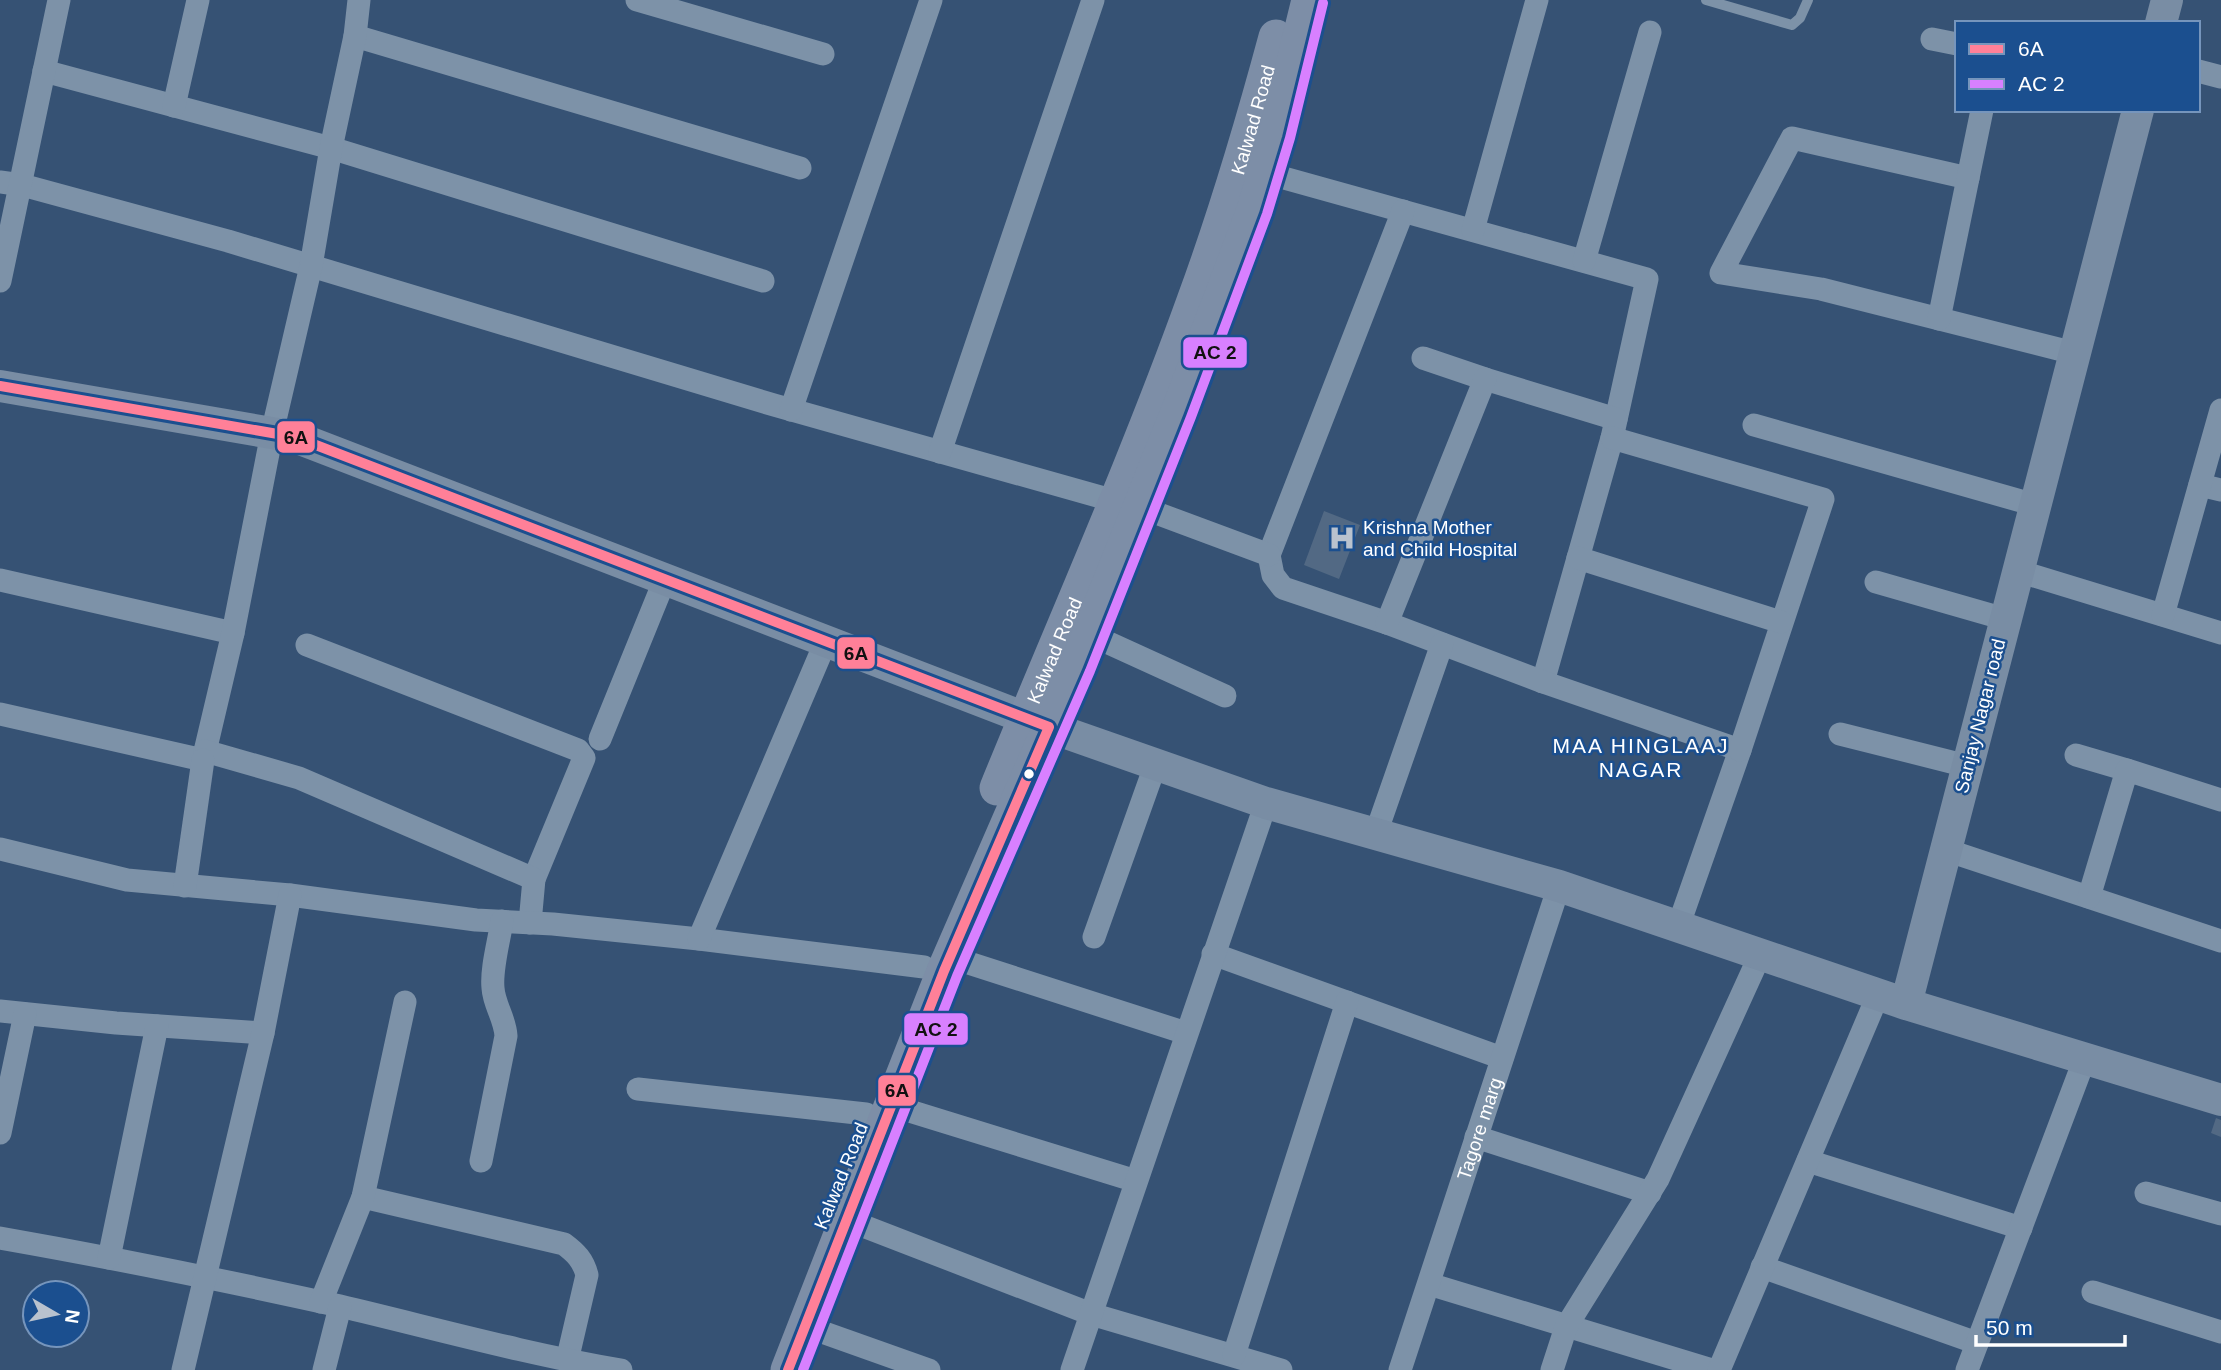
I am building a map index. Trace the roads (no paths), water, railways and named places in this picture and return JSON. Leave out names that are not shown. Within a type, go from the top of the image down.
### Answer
[{"type":"main road","name":"Kalwad Road","points":[[1242,205],[1255,113],[1286,0]]},
{"type":"main road","name":"Kalwad Road","points":[[1037,723],[1089,634],[1128,504],[1194,303],[1242,205],[1266,173],[1309,0]]},
{"type":"main road","name":"Kalwad Road","points":[[763,1370],[878,1109],[1037,723],[1068,622],[1128,504]]},
{"type":"main road","name":"Kalwad Road","points":[[788,1370],[845,1219],[878,1109]]},
{"type":"street","points":[[0,281],[11,183],[44,72],[59,0]]},
{"type":"street","points":[[174,106],[198,0]]},
{"type":"street","points":[[185,886],[204,755],[233,633],[272,433],[311,266],[331,148],[355,36],[359,0]]},
{"type":"street","points":[[638,0],[823,54]]},
{"type":"street","points":[[790,410],[931,0]]},
{"type":"street","points":[[940,452],[1093,0]]},
{"type":"street","points":[[1473,230],[1537,0]]},
{"type":"street","points":[[2162,21],[2167,0]]},
{"type":"street","points":[[1584,261],[1650,32]]},
{"type":"street","points":[[355,36],[800,168]]},
{"type":"street","points":[[1932,39],[1955,44]]},
{"type":"street","points":[[44,72],[331,148],[763,281]]},
{"type":"street","points":[[2200,72],[2221,77]]},
{"type":"street","points":[[1939,319],[1982,112]]},
{"type":"street","name":"Sanjay Nagar road","points":[[1892,1000],[1946,850],[2137,112]]},
{"type":"street","points":[[1968,178],[1792,138],[1721,273],[1821,289],[2074,353]]},
{"type":"street","points":[[1266,173],[1647,279],[1614,428],[1543,682]]},
{"type":"street","points":[[11,183],[311,266],[790,410],[1128,504],[1269,555]]},
{"type":"street","points":[[1403,211],[1269,555],[1273,575],[1283,587],[1543,682],[1740,750]]},
{"type":"street","points":[[1423,358],[1614,428],[1824,499],[1678,927]]},
{"type":"street","points":[[1387,623],[1485,380]]},
{"type":"street","points":[[0,386],[295,437],[1155,766],[1266,803],[1559,886],[1892,1000],[2221,1100]]},
{"type":"street","points":[[2163,615],[2210,487],[2221,410]]},
{"type":"street","points":[[1754,425],[2035,505]]},
{"type":"street","points":[[1578,558],[1780,622]]},
{"type":"street","points":[[2018,570],[2221,633]]},
{"type":"street","points":[[600,739],[665,579]]},
{"type":"street","points":[[0,580],[233,633]]},
{"type":"street","points":[[1876,582],[2005,619]]},
{"type":"street","points":[[1089,634],[1225,696]]},
{"type":"street","points":[[699,939],[826,641]]},
{"type":"street","points":[[1376,833],[1442,644]]},
{"type":"street","points":[[307,645],[578,750],[584,758],[534,879],[530,923]]},
{"type":"street","points":[[0,714],[204,755],[299,778],[534,879]]},
{"type":"street","points":[[1840,734],[1967,766]]},
{"type":"street","points":[[2076,755],[2221,800]]},
{"type":"street","points":[[1094,937],[1155,766]]},
{"type":"street","points":[[2089,897],[2127,770]]},
{"type":"street","points":[[1072,1370],[1266,803]]},
{"type":"street","points":[[0,849],[127,880],[290,895],[476,920],[937,962],[1186,1032]]},
{"type":"street","points":[[1946,850],[2221,941]]},
{"type":"street","name":"Tagore marg","points":[[1400,1370],[1559,886]]},
{"type":"street","points":[[183,1370],[263,1033],[290,895]]},
{"type":"street","points":[[481,1161],[506,1036],[505,1023],[492,986],[502,921]]},
{"type":"street","points":[[1213,954],[1502,1058]]},
{"type":"street","points":[[1552,1370],[1566,1327],[1658,1179],[1760,955]]},
{"type":"street","points":[[1719,1370],[1808,1161],[1892,1000]]},
{"type":"street","points":[[324,1370],[331,1304],[363,1197],[405,1002]]},
{"type":"street","points":[[1234,1354],[1346,1002]]},
{"type":"street","points":[[0,1011],[263,1033]]},
{"type":"street","points":[[0,1133],[25,1014]]},
{"type":"street","points":[[108,1258],[157,1026]]},
{"type":"street","points":[[1967,1370],[2085,1058]]},
{"type":"street","points":[[638,1089],[878,1109],[1136,1181]]},
{"type":"street","points":[[1476,1137],[1650,1193]]},
{"type":"street","points":[[1808,1161],[2021,1228]]},
{"type":"street","points":[[2146,1193],[2221,1214]]},
{"type":"street","points":[[363,1197],[564,1244],[577,1253],[584,1263],[587,1275],[567,1361]]},
{"type":"street","points":[[845,1219],[1091,1314],[1281,1370]]},
{"type":"street","points":[[0,1238],[331,1304],[567,1361],[621,1370]]},
{"type":"street","points":[[1762,1267],[1977,1343]]},
{"type":"street","points":[[1429,1284],[1712,1370]]},
{"type":"street","points":[[2093,1292],[2221,1332]]},
{"type":"street","points":[[805,1326],[929,1370]]},
{"type":"lane","points":[[1706,0],[1786,24],[1797,22],[1808,0]]},
{"type":"place","name":"Krishna Mother and Child Hospital","points":[[1342,538]]},
{"type":"district","name":"MAA HINGLAAJ NAGAR","points":[[1641,757]]}]
